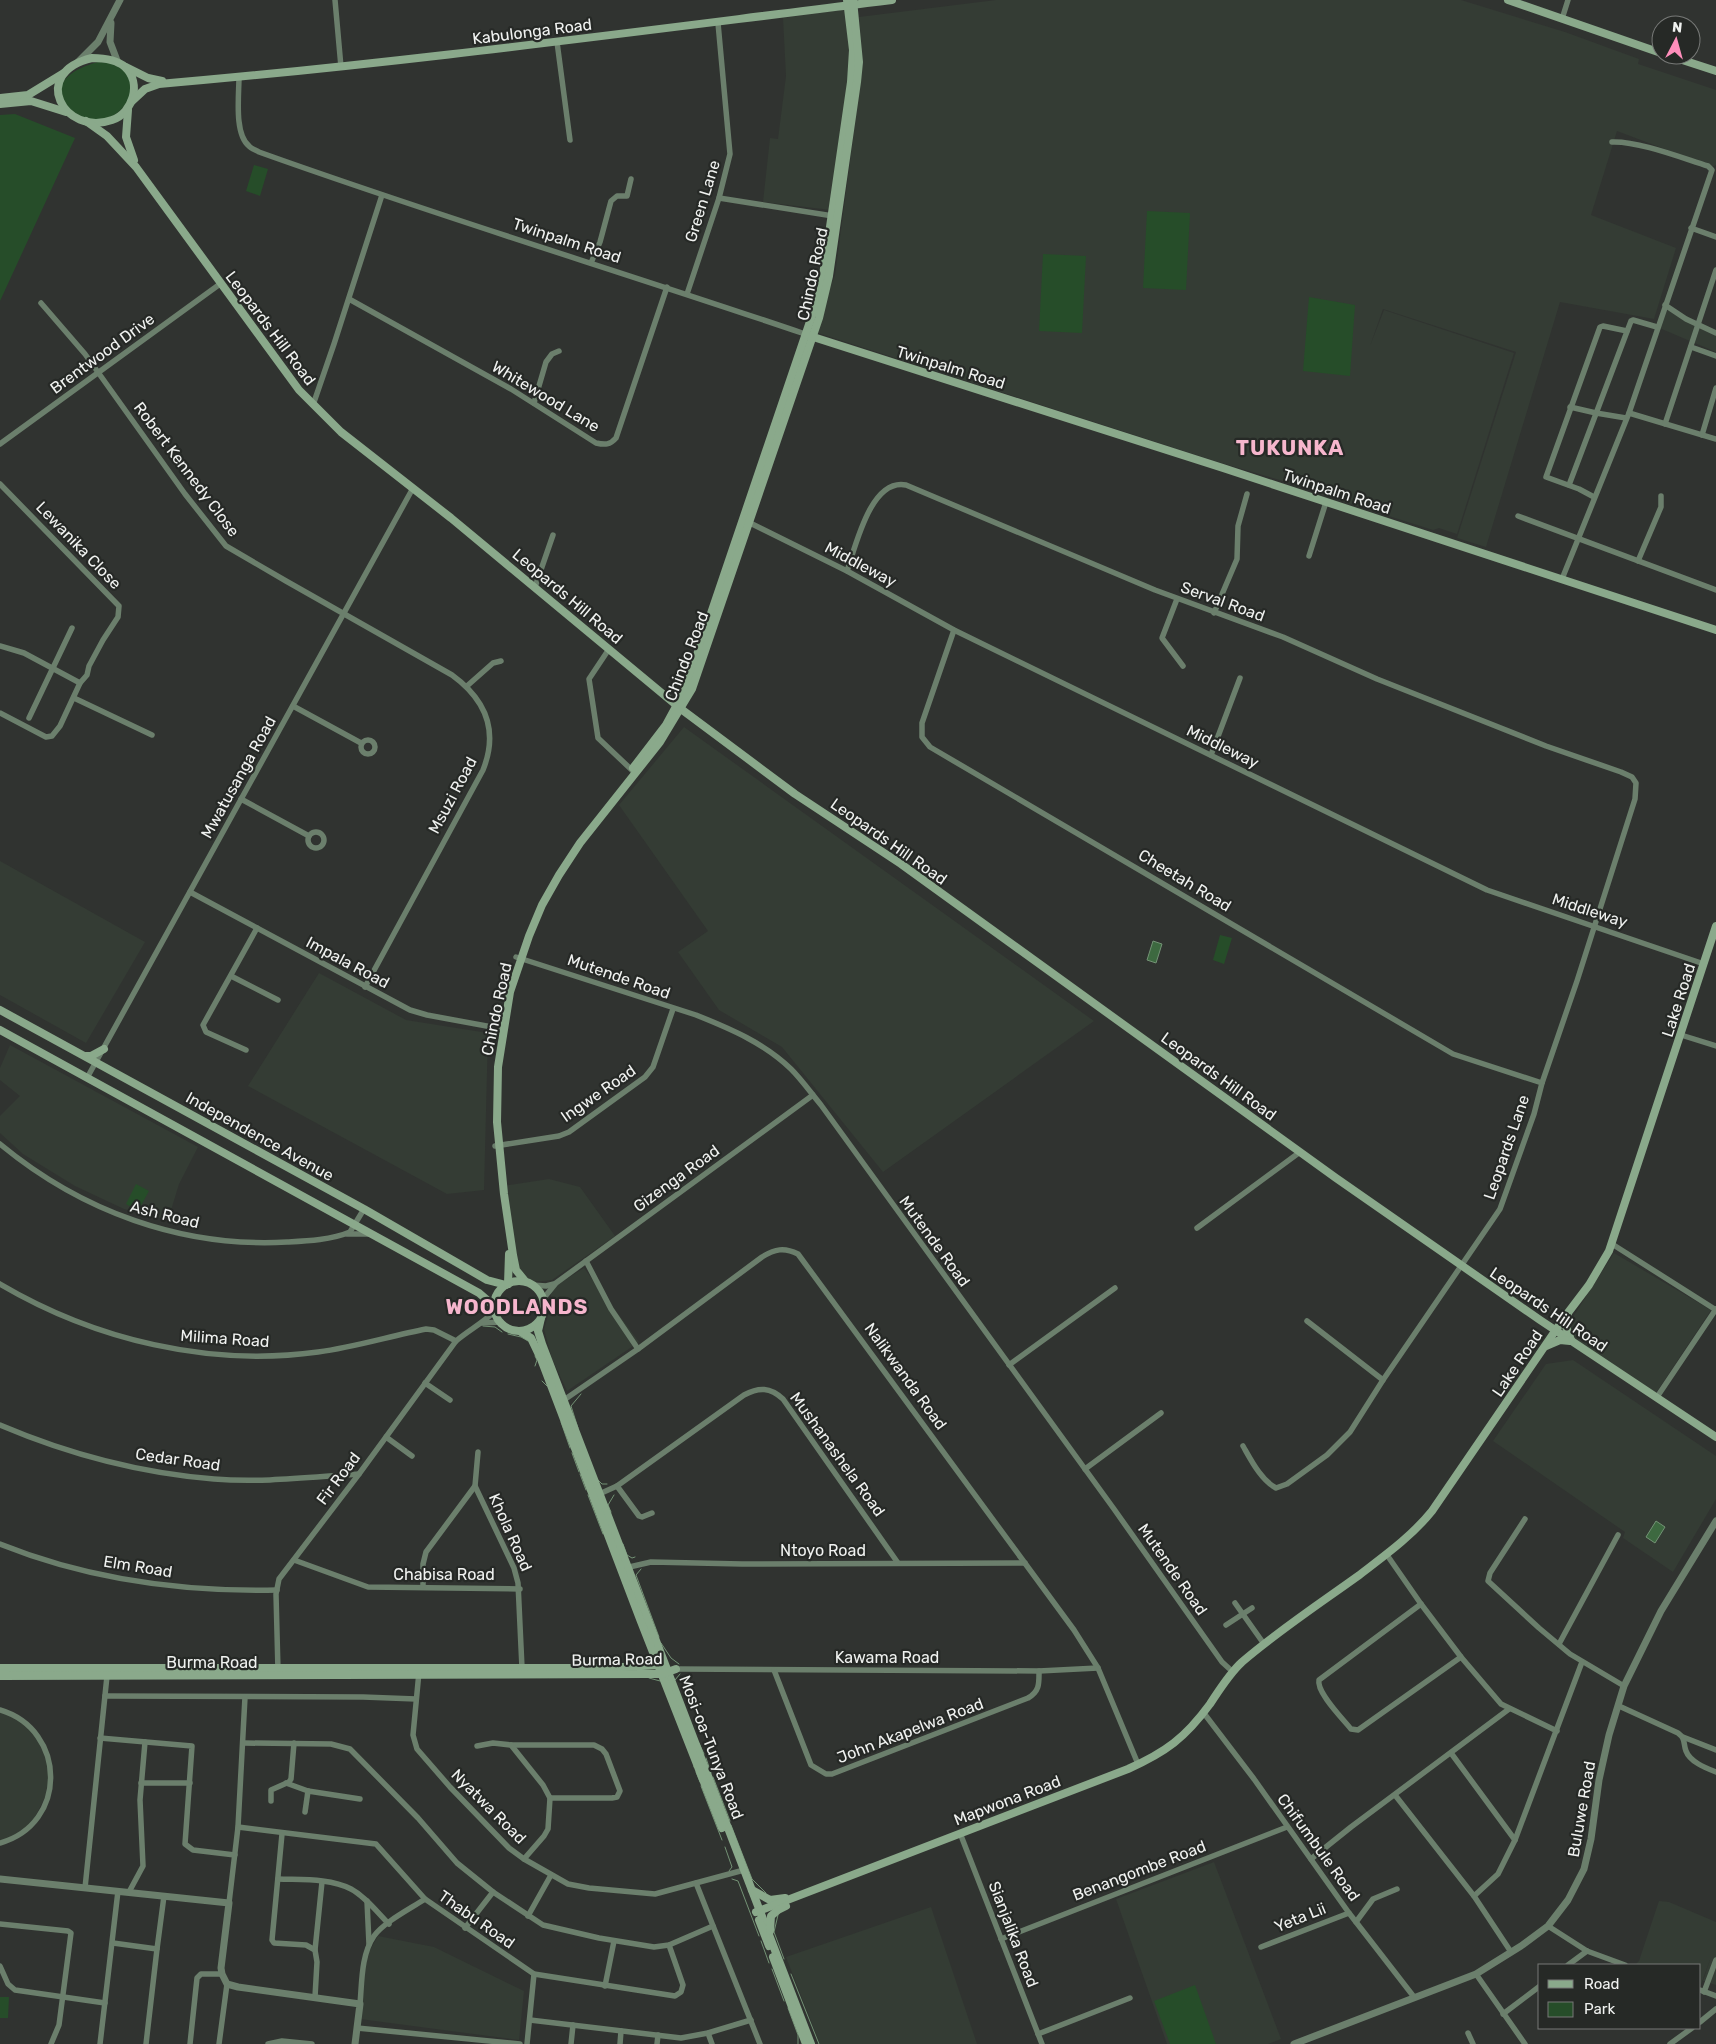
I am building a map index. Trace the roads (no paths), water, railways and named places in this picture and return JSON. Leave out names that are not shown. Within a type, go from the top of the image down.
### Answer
[{"type":"main road","name":"Kabulonga Road","points":[[131,102],[148,87],[158,84],[341,67],[718,23],[851,3],[892,0]]},
{"type":"main road","points":[[1508,0],[1651,50]]},
{"type":"main road","name":"Chindo Road","points":[[507,1285],[509,1255],[493,1088],[506,989],[538,902],[555,872],[576,840],[633,772],[671,721],[687,694],[808,336],[821,289],[857,82],[859,62],[851,3]]},
{"type":"main road","points":[[0,98],[28,95],[78,62],[103,58],[121,64],[133,81],[131,102],[128,110],[111,121],[86,121],[32,101],[0,104]]},
{"type":"main road","name":"Kabulonga Road","points":[[121,64],[152,79],[175,82]]},
{"type":"main road","points":[[1698,65],[1716,71]]},
{"type":"main road","points":[[64,73],[58,87],[59,98],[60,103],[69,114]]},
{"type":"main road","name":"Leopards Hill Road","points":[[128,110],[126,137],[136,167]]},
{"type":"main road","name":"Leopards Hill Road","points":[[86,121],[108,136],[136,167],[220,284],[299,390],[313,405],[341,432],[610,649],[665,696],[795,794],[900,864],[1300,1152],[1540,1320],[1716,1437]]},
{"type":"main road","name":"Twinpalm Road","points":[[808,336],[1326,502],[1716,630]]},
{"type":"main road","points":[[687,694],[688,706],[694,718],[671,721],[670,702],[665,696],[687,694]]},
{"type":"main road","name":"Lake Road","points":[[1233,1672],[1264,1644],[1386,1555],[1416,1529],[1432,1511],[1564,1318],[1589,1285],[1612,1244],[1716,926]]},
{"type":"main road","name":"Independence Avenue","points":[[0,1010],[364,1209],[487,1280],[507,1285]]},
{"type":"main road","name":"Independence Avenue","points":[[0,1030],[479,1293],[495,1308]]},
{"type":"main road","points":[[84,1056],[91,1056],[104,1049]]},
{"type":"main road","name":"Chindo Road","points":[[497,1145],[514,1263],[520,1277],[529,1283]]},
{"type":"main road","points":[[516,1281],[529,1283],[541,1293],[544,1309],[541,1318],[535,1326],[520,1332],[506,1328],[500,1322],[495,1308],[499,1292],[507,1285],[516,1281]]},
{"type":"main road","points":[[1540,1320],[1546,1330],[1545,1346],[1560,1340],[1572,1341],[1566,1327],[1570,1311]]},
{"type":"main road","name":"Mosi-oa-Tunya Road","points":[[541,1318],[539,1334],[561,1402],[666,1669],[758,1911],[806,2044]]},
{"type":"main road","points":[[1540,1320],[1549,1323],[1564,1318]]},
{"type":"main road","name":"Mosi-oa-Tunya Road","points":[[520,1332],[530,1337],[561,1402]]},
{"type":"main road","name":"Burma Road","points":[[0,1668],[278,1672]]},
{"type":"main road","name":"Burma Road","points":[[419,1671],[522,1668],[666,1669]]},
{"type":"main road","name":"Burma Road","points":[[0,1676],[666,1669]]},
{"type":"main road","name":"Mapwona Road","points":[[758,1911],[1138,1764],[1164,1751],[1204,1712],[1233,1672]]},
{"type":"main road","name":"Mosi-oa-Tunya Road","points":[[742,1871],[752,1890],[758,1911],[772,1941],[811,2044]]},
{"type":"main road","points":[[772,1941],[770,1924],[773,1912],[812,1895],[837,1881]]},
{"type":"main road","points":[[752,1890],[770,1900],[784,1898],[824,1886]]},
{"type":"street","points":[[78,62],[98,42],[120,0]]},
{"type":"street","points":[[335,0],[341,67]]},
{"type":"street","points":[[1562,20],[1568,0]]},
{"type":"street","points":[[112,18],[110,42],[121,64]]},
{"type":"street","name":"Green Lane","points":[[687,294],[729,162],[730,146],[718,23]]},
{"type":"street","points":[[557,42],[570,140]]},
{"type":"street","name":"Twinpalm Road","points":[[239,77],[239,124],[245,142],[249,147],[382,195],[667,287],[808,336]]},
{"type":"street","points":[[1562,579],[1628,415],[1711,174],[1710,168],[1639,146],[1612,142]]},
{"type":"street","points":[[591,263],[611,201],[617,196],[627,196],[631,179]]},
{"type":"street","points":[[313,405],[382,195]]},
{"type":"street","points":[[719,198],[835,216]]},
{"type":"street","points":[[1691,228],[1716,237]]},
{"type":"street","points":[[1665,424],[1716,270]]},
{"type":"street","name":"Brentwood Drive","points":[[0,444],[220,284]]},
{"type":"street","name":"Whitewood Lane","points":[[349,299],[534,403],[596,443],[608,444],[619,430],[667,287]]},
{"type":"street","name":"Robert Kennedy Close","points":[[40,303],[98,372],[185,494],[226,546],[286,582],[344,613]]},
{"type":"street","points":[[1665,305],[1698,325],[1716,333]]},
{"type":"street","points":[[1569,485],[1632,320],[1657,327]]},
{"type":"street","points":[[1594,497],[1569,485],[1546,478],[1570,406],[1600,327],[1627,331]]},
{"type":"street","points":[[1691,347],[1716,356]]},
{"type":"street","points":[[534,403],[546,362],[552,354],[559,351]]},
{"type":"street","points":[[1702,435],[1716,388]]},
{"type":"street","points":[[1570,406],[1596,413],[1628,415],[1716,439]]},
{"type":"street","name":"Lewanika Close","points":[[0,484],[119,606],[118,617],[102,640],[89,666],[87,675],[80,683],[57,732],[50,737],[0,713]]},
{"type":"street","name":"Serval Road","points":[[847,571],[864,522],[874,502],[888,486],[900,484],[1177,599],[1283,637],[1377,679],[1546,746],[1621,772],[1632,777],[1636,783]]},
{"type":"street","name":"Mwatusanga Road","points":[[87,1078],[412,488]]},
{"type":"street","points":[[1214,613],[1237,559],[1238,526],[1247,494]]},
{"type":"street","points":[[1638,561],[1660,507],[1661,496]]},
{"type":"street","points":[[1309,556],[1326,502]]},
{"type":"street","points":[[1518,516],[1716,590]]},
{"type":"street","name":"Middleway","points":[[746,520],[847,571],[954,630],[1487,890],[1704,964]]},
{"type":"street","points":[[535,588],[554,535]]},
{"type":"street","points":[[1177,599],[1162,638],[1183,666]]},
{"type":"street","name":"Msuzi Road","points":[[344,613],[437,665],[467,686],[482,707],[488,724],[490,741],[486,763],[365,987]]},
{"type":"street","points":[[29,718],[72,628]]},
{"type":"street","name":"Cheetah Road","points":[[954,630],[922,724],[922,737],[930,747],[1453,1054],[1542,1083]]},
{"type":"street","points":[[0,646],[24,654],[80,683]]},
{"type":"street","points":[[610,649],[589,679],[596,728],[598,738],[633,772]]},
{"type":"street","points":[[467,686],[493,663],[501,661]]},
{"type":"street","points":[[1212,755],[1240,678]]},
{"type":"street","points":[[74,698],[152,735]]},
{"type":"street","points":[[293,706],[361,743]]},
{"type":"street","name":"Leopards Lane","points":[[1243,1446],[1252,1462],[1271,1485],[1281,1488],[1327,1455],[1350,1432],[1383,1380],[1500,1209],[1534,1114],[1542,1083],[1635,799],[1636,783]]},
{"type":"street","points":[[241,799],[309,836]]},
{"type":"street","name":"Impala Road","points":[[190,892],[365,987],[418,1013],[501,1028]]},
{"type":"street","points":[[246,1050],[206,1032],[204,1022],[257,928]]},
{"type":"street","name":"Mutende Road","points":[[518,958],[704,1018],[746,1036],[779,1058],[792,1070],[813,1095],[1085,1469],[1222,1662],[1233,1672]]},
{"type":"street","points":[[231,976],[278,1000]]},
{"type":"street","name":"Ingwe Road","points":[[497,1145],[559,1136],[569,1132],[645,1077],[652,1066],[673,1009]]},
{"type":"street","points":[[1680,1035],[1716,1046]]},
{"type":"street","name":"Gizenga Road","points":[[543,1299],[556,1283],[813,1095]]},
{"type":"street","name":"Ash Road","points":[[0,1144],[48,1180],[109,1212],[148,1226],[210,1239],[246,1243],[291,1242],[364,1233],[375,1235]]},
{"type":"street","points":[[1197,1228],[1300,1152]]},
{"type":"street","points":[[344,1235],[350,1232],[364,1209]]},
{"type":"street","points":[[1612,1244],[1716,1310],[1657,1398]]},
{"type":"street","name":"Nalikwanda Road","points":[[561,1402],[638,1349],[767,1254],[782,1249],[798,1254],[1074,1630],[1098,1668],[1138,1764]]},
{"type":"street","points":[[586,1261],[611,1309],[638,1349]]},
{"type":"street","points":[[529,1283],[546,1286],[556,1283]]},
{"type":"street","name":"Milima Road","points":[[0,1284],[18,1295],[72,1320],[135,1341],[188,1351],[246,1356],[296,1355],[348,1348],[426,1329],[439,1332],[456,1341]]},
{"type":"street","points":[[1009,1365],[1115,1288]]},
{"type":"street","name":"Fir Road","points":[[278,1672],[277,1590],[279,1579],[359,1474],[456,1341],[466,1332],[483,1323],[495,1308]]},
{"type":"street","points":[[1307,1321],[1383,1380]]},
{"type":"street","name":"Fir Road","points":[[483,1323],[500,1322]]},
{"type":"street","points":[[425,1383],[450,1400]]},
{"type":"street","name":"Mushanashela Road","points":[[596,1495],[617,1486],[744,1395],[764,1388],[775,1392],[783,1399],[898,1563]]},
{"type":"street","points":[[1085,1469],[1161,1413]]},
{"type":"street","name":"Cedar Road","points":[[0,1425],[82,1455],[135,1468],[173,1474],[214,1479],[259,1480],[359,1474]]},
{"type":"street","points":[[386,1437],[412,1456]]},
{"type":"street","points":[[423,1586],[423,1564],[426,1552],[475,1486],[478,1452]]},
{"type":"street","name":"Khola Road","points":[[475,1486],[514,1568],[520,1589]]},
{"type":"street","points":[[617,1486],[639,1516],[642,1517],[652,1513]]},
{"type":"street","points":[[1524,1519],[1494,1565],[1488,1576],[1488,1581],[1539,1628],[1582,1662],[1624,1686]]},
{"type":"street","name":"Buluwe Road","points":[[1294,2044],[1476,1974],[1548,1926],[1568,1900],[1584,1869],[1592,1839],[1599,1780],[1609,1735],[1624,1686],[1661,1611],[1716,1521]]},
{"type":"street","points":[[1559,1644],[1618,1535]]},
{"type":"street","name":"Elm Road","points":[[0,1544],[69,1567],[136,1580],[229,1590],[277,1590]]},
{"type":"street","points":[[1386,1555],[1461,1656],[1501,1704],[1556,1731]]},
{"type":"street","name":"Chabisa Road","points":[[294,1560],[368,1587],[423,1586],[520,1589]]},
{"type":"street","name":"Ntoyo Road","points":[[625,1568],[651,1562],[742,1564],[1025,1563]]},
{"type":"street","points":[[520,1589],[522,1668]]},
{"type":"street","points":[[1235,1603],[1264,1644]]},
{"type":"street","points":[[1421,1604],[1319,1680],[1319,1688],[1334,1708],[1352,1729],[1358,1730],[1461,1656]]},
{"type":"street","points":[[1226,1625],[1252,1608]]},
{"type":"street","points":[[1474,1896],[1496,1877],[1515,1840],[1582,1662]]},
{"type":"street","name":"Kawama Road","points":[[666,1669],[1039,1671],[1098,1668]]},
{"type":"street","name":"John Akapelwa Road","points":[[774,1670],[811,1765],[826,1774],[832,1774],[1028,1698],[1035,1694],[1039,1688],[1039,1671]]},
{"type":"street","name":"Nyatwa Road","points":[[419,1671],[413,1735],[417,1749],[483,1822],[509,1848],[524,1859],[568,1884],[655,1894],[742,1871]]},
{"type":"street","points":[[85,1888],[107,1676]]},
{"type":"street","points":[[106,1696],[363,1696],[416,1699]]},
{"type":"street","points":[[219,2044],[227,1984],[222,1974],[238,1828],[245,1697]]},
{"type":"street","points":[[1619,1706],[1662,1724],[1683,1737],[1716,1750]]},
{"type":"street","points":[[1311,1859],[1509,1709]]},
{"type":"street","points":[[0,1710],[22,1721],[36,1734],[45,1750],[51,1777],[48,1795],[36,1820],[22,1833],[0,1843]]},
{"type":"street","name":"Chifumbule Road","points":[[1204,1712],[1349,1913],[1414,1997]]},
{"type":"street","points":[[1683,1737],[1685,1750],[1689,1756],[1716,1772]]},
{"type":"street","points":[[100,1738],[192,1746],[185,1844],[193,1850],[235,1855]]},
{"type":"street","points":[[129,1892],[143,1866],[140,1814],[144,1742]]},
{"type":"street","points":[[244,1743],[331,1744],[350,1749],[418,1818],[457,1863],[494,1892],[547,1927],[654,1947],[669,1945],[713,1926]]},
{"type":"street","points":[[271,1801],[271,1790],[291,1779],[294,1743]]},
{"type":"street","points":[[477,1746],[493,1743],[510,1746],[594,1745],[604,1751],[620,1790],[617,1797],[550,1798]]},
{"type":"street","points":[[510,1746],[544,1786],[550,1798],[548,1828],[544,1836],[524,1859]]},
{"type":"street","points":[[1451,1753],[1515,1840]]},
{"type":"street","points":[[141,1783],[190,1783]]},
{"type":"street","points":[[286,1783],[308,1791],[360,1799]]},
{"type":"street","points":[[305,1812],[308,1791]]},
{"type":"street","points":[[1395,1795],[1474,1896],[1511,1952]]},
{"type":"street","name":"Benangombe Road","points":[[1001,1939],[1287,1827]]},
{"type":"street","points":[[238,1828],[376,1844],[425,1899]]},
{"type":"street","name":"Sianjalika Road","points":[[960,1833],[1042,2044]]},
{"type":"street","points":[[282,1834],[272,1942],[306,1945],[315,1950]]},
{"type":"street","points":[[528,1916],[550,1875]]},
{"type":"street","points":[[0,1879],[229,1903]]},
{"type":"street","points":[[278,1879],[322,1882],[352,1889],[367,1901],[389,1924]]},
{"type":"street","points":[[315,1997],[318,1962],[315,1950],[322,1882]]},
{"type":"street","points":[[696,1883],[760,2044]]},
{"type":"street","points":[[1356,1922],[1373,1899],[1396,1889]]},
{"type":"street","points":[[100,2044],[118,1891]]},
{"type":"street","points":[[465,1928],[494,1892]]},
{"type":"street","points":[[146,2044],[164,1896]]},
{"type":"street","name":"Thabu Road","points":[[355,2044],[364,1961],[369,1946],[375,1935],[425,1899],[534,1974]]},
{"type":"street","points":[[367,1901],[369,1946]]},
{"type":"street","name":"Yeta Lii","points":[[1261,1947],[1349,1913]]},
{"type":"street","points":[[0,1924],[70,1932],[59,2025],[51,2044]]},
{"type":"street","points":[[1548,1926],[1587,1951],[1622,1964]]},
{"type":"street","points":[[605,1986],[614,1941]]},
{"type":"street","points":[[113,1943],[157,1949]]},
{"type":"street","points":[[527,2044],[534,1974],[605,1986],[677,1994],[683,1989],[683,1985],[669,1945]]},
{"type":"street","points":[[1569,1964],[1587,1951]]},
{"type":"street","points":[[1716,1960],[1702,1991],[1716,1996]]},
{"type":"street","points":[[0,1966],[12,1988],[106,2003]]},
{"type":"street","points":[[190,2044],[197,1978],[201,1974],[222,1974]]},
{"type":"street","points":[[1476,1974],[1525,2044]]},
{"type":"street","points":[[227,1984],[238,1988],[360,2004]]},
{"type":"street","points":[[1503,2014],[1538,1988]]},
{"type":"street","points":[[1038,2034],[1130,1998]]},
{"type":"street","points":[[1701,2021],[1716,2009]]},
{"type":"street","points":[[530,2020],[681,2038],[708,2033],[751,2020]]},
{"type":"street","points":[[571,2044],[573,2025]]},
{"type":"street","points":[[357,2028],[520,2044]]},
{"type":"street","points":[[1670,2044],[1691,2029]]},
{"type":"street","points":[[620,2044],[621,2031]]},
{"type":"street","points":[[708,2033],[712,2044]]},
{"type":"street","points":[[1468,2033],[1473,2044]]},
{"type":"street","points":[[657,2044],[658,2035]]},
{"type":"street","points":[[268,2044],[282,2041],[312,2044]]},
{"type":"waterway","points":[[483,1326],[495,1327],[502,1332]]},
{"type":"waterway","points":[[508,1334],[528,1341]]},
{"type":"waterway","points":[[535,1356],[537,1360],[535,1366]]},
{"type":"waterway","points":[[542,1381],[547,1386]]},
{"type":"waterway","points":[[578,1428],[571,1406],[581,1394]]},
{"type":"waterway","points":[[561,1422],[570,1448]]},
{"type":"waterway","points":[[572,1453],[579,1472]]},
{"type":"waterway","points":[[580,1474],[586,1490]]},
{"type":"waterway","points":[[597,1479],[602,1484],[607,1484]]},
{"type":"waterway","points":[[588,1495],[603,1534]]},
{"type":"waterway","points":[[611,1512],[608,1505],[614,1495]]},
{"type":"waterway","points":[[623,1544],[627,1555],[632,1558],[635,1557]]},
{"type":"waterway","points":[[641,1569],[636,1575],[659,1637]]},
{"type":"waterway","points":[[661,1643],[671,1658],[679,1664]]},
{"type":"waterway","points":[[675,1680],[680,1674]]},
{"type":"waterway","points":[[649,1678],[660,1681]]},
{"type":"waterway","points":[[699,1743],[704,1754]]},
{"type":"waterway","points":[[706,1758],[711,1773]]},
{"type":"waterway","points":[[696,1772],[700,1782]]},
{"type":"waterway","points":[[713,1777],[730,1821]]},
{"type":"waterway","points":[[701,1786],[722,1840]]},
{"type":"waterway","points":[[731,1825],[752,1879],[766,1893]]},
{"type":"waterway","points":[[725,1847],[732,1867],[729,1871]]},
{"type":"waterway","points":[[732,1879],[738,1881],[759,1936]]},
{"type":"waterway","points":[[778,1915],[774,1932],[784,1959]]},
{"type":"waterway","points":[[761,1941],[769,1963]]},
{"type":"waterway","points":[[772,1969],[784,2001]]},
{"type":"waterway","points":[[791,1974],[819,2044]]},
{"type":"waterway","points":[[788,2008],[798,2035],[798,2044]]},
{"type":"district","name":"TUKUNKA","points":[[1290,448]]},
{"type":"district","name":"WOODLANDS","points":[[517,1307]]}]
